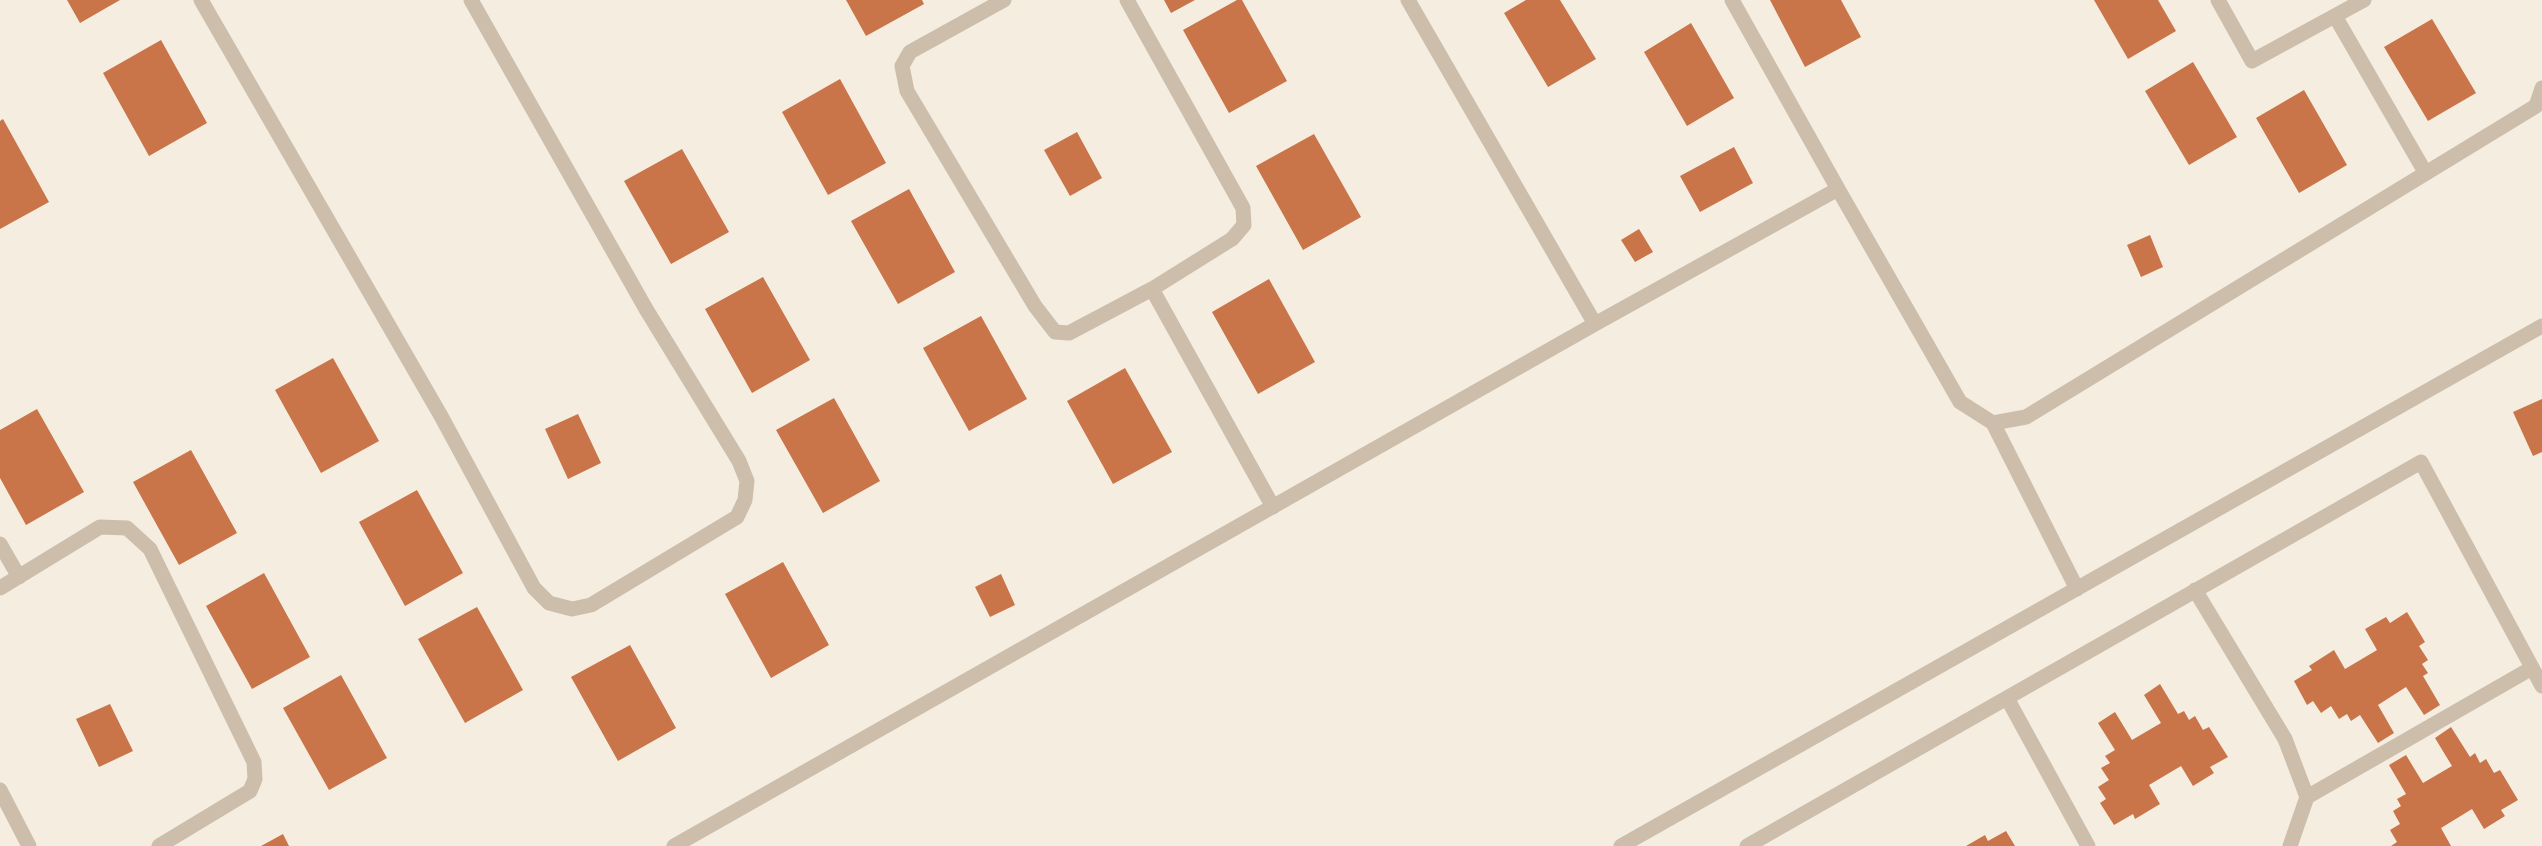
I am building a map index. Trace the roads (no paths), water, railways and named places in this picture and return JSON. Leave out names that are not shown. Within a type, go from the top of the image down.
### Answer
[{"type":"street","points":[[201,0],[441,416],[534,588],[549,603],[572,609],[591,605],[737,517],[745,500],[747,482],[739,461],[646,309],[471,0]]},
{"type":"street","points":[[994,2],[910,52],[902,66],[907,91],[1035,306],[1055,332],[1068,333],[1152,289],[1232,239],[1244,225],[1243,208],[1127,0]]},
{"type":"street","points":[[1408,0],[1595,324]]},
{"type":"street","points":[[1732,0],[1960,402],[1993,423],[2077,589]]},
{"type":"street","points":[[2218,0],[2252,61],[2364,0]]},
{"type":"street","points":[[2335,16],[2425,172]]},
{"type":"street","points":[[1993,423],[2026,417],[2536,106],[2542,88]]},
{"type":"street","points":[[674,846],[1595,324],[1838,189]]},
{"type":"street","points":[[1152,289],[1273,507]]},
{"type":"street","points":[[1621,846],[2542,326]]},
{"type":"street","points":[[1747,846],[2421,462],[2542,686]]},
{"type":"street","points":[[0,588],[100,527],[127,528],[150,549],[254,762],[255,779],[250,791],[167,844]]},
{"type":"street","points":[[0,544],[19,577]]},
{"type":"street","points":[[2195,591],[2286,740],[2307,797],[2290,846]]},
{"type":"street","points":[[2307,797],[2532,668]]},
{"type":"street","points":[[2007,698],[2088,846]]},
{"type":"street","points":[[0,790],[29,846]]}]
